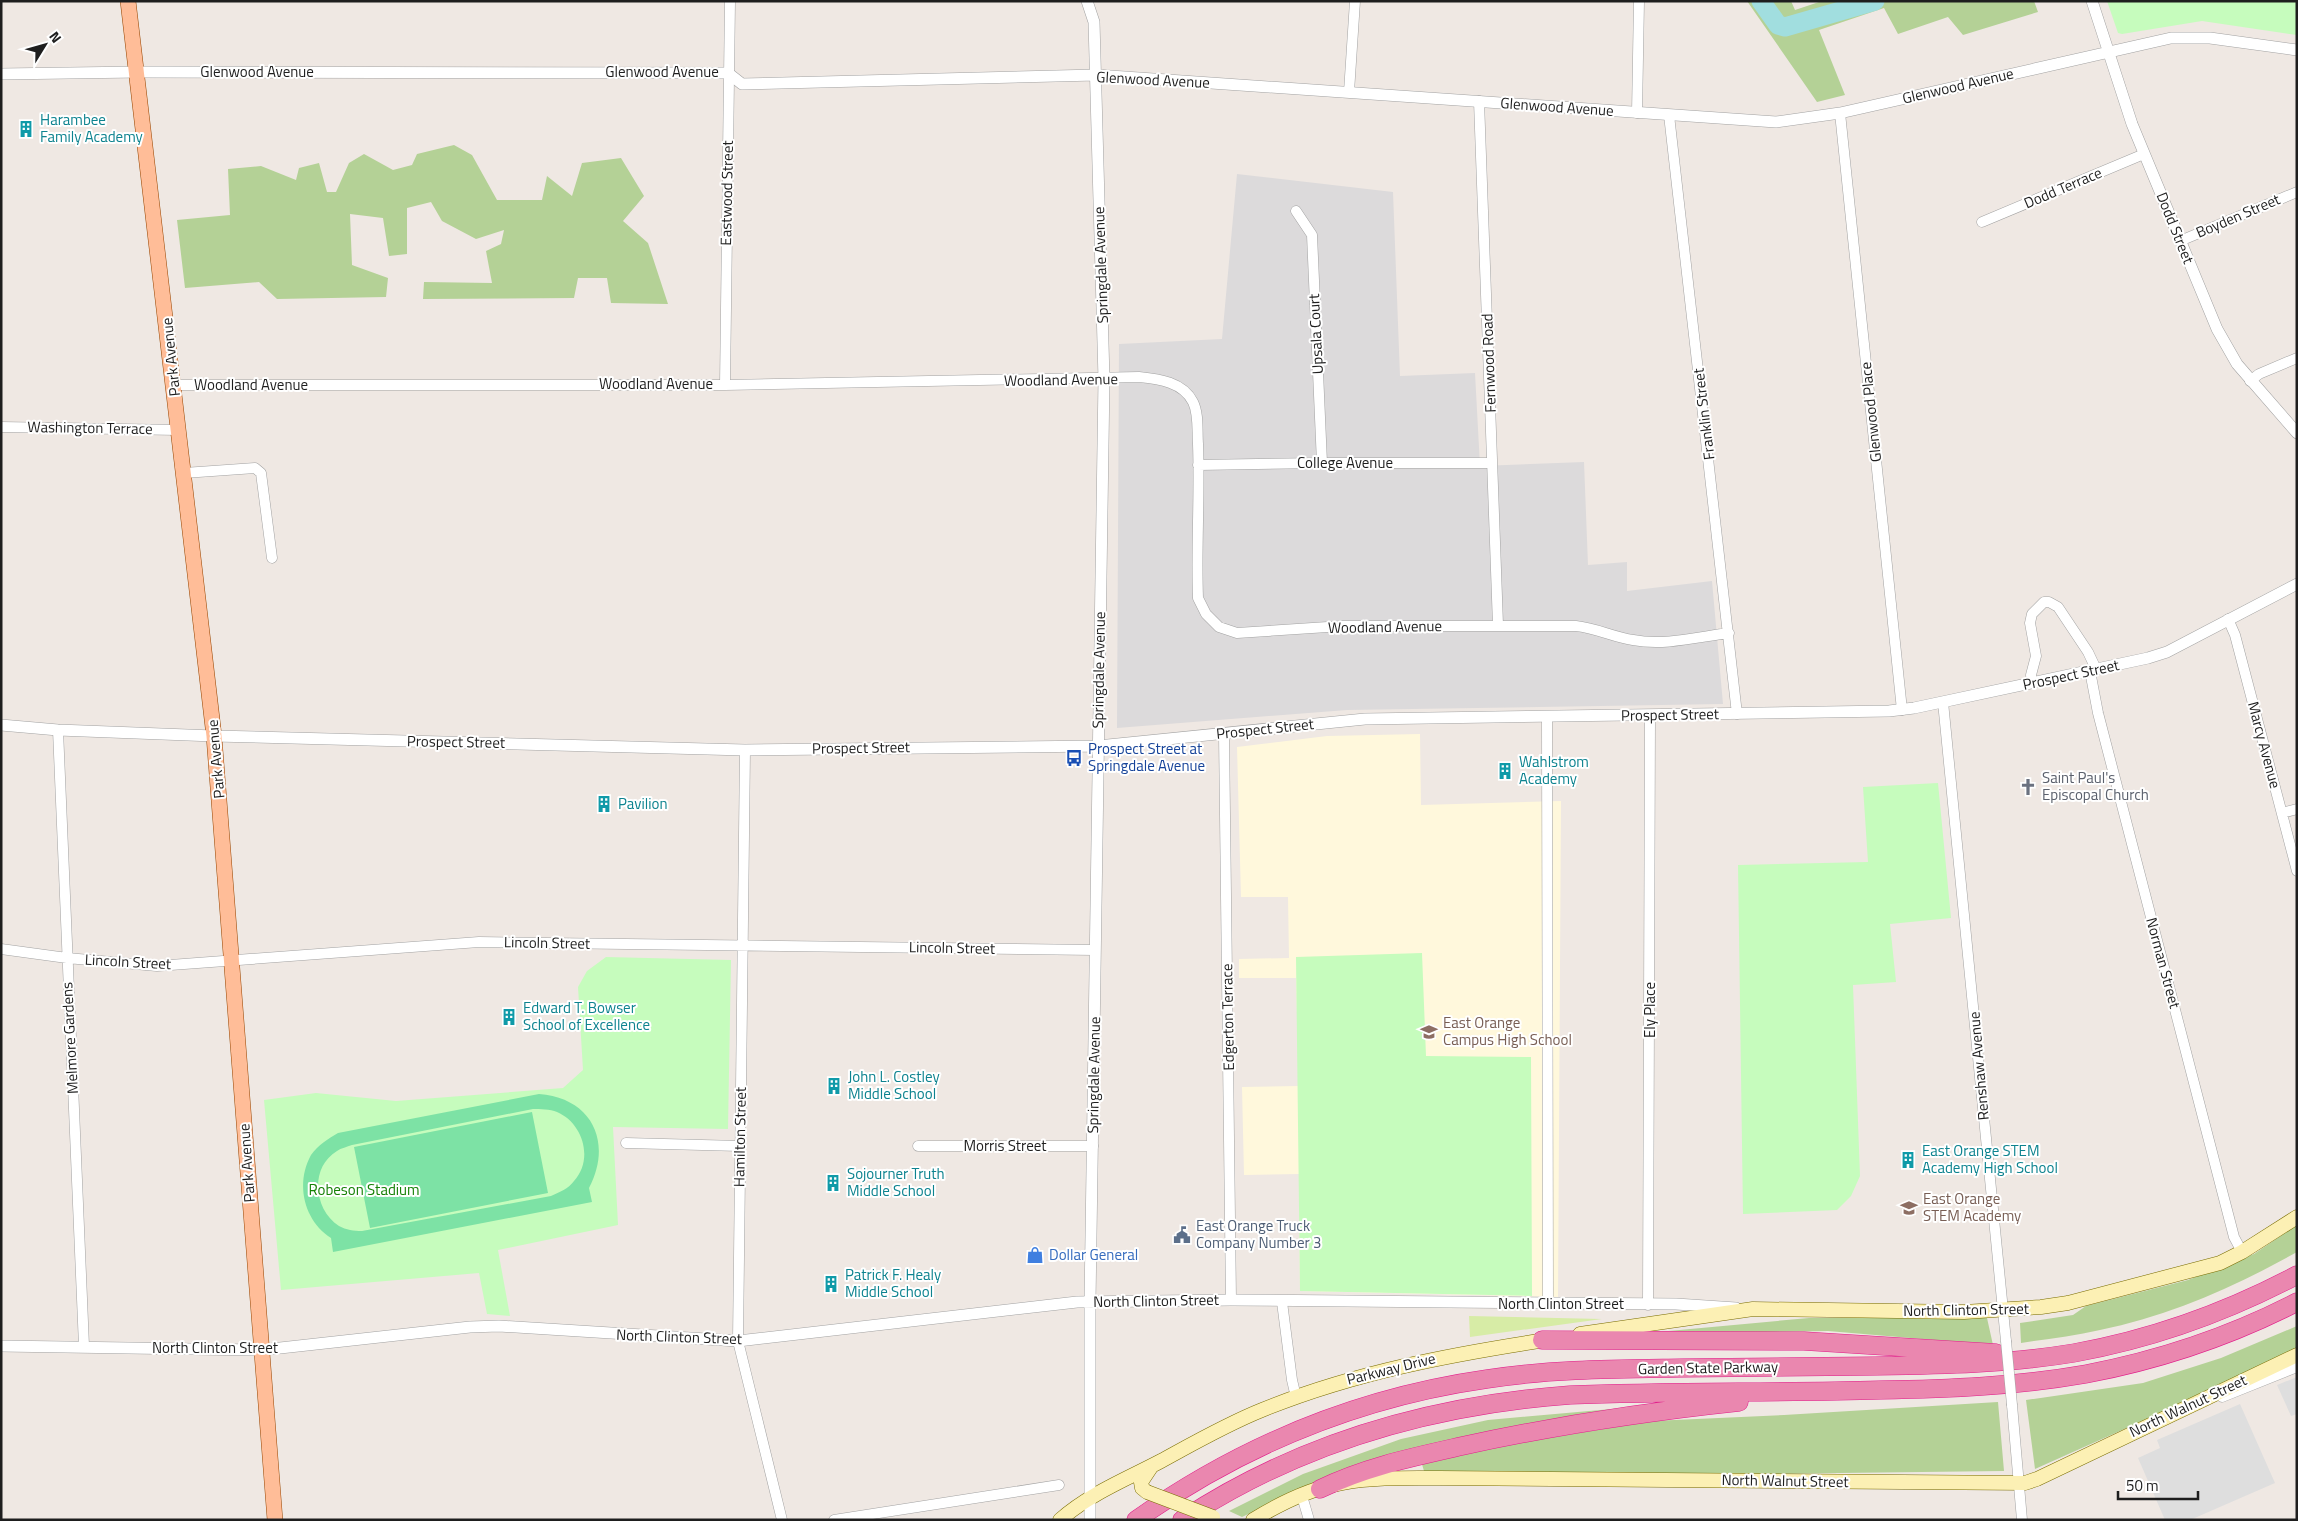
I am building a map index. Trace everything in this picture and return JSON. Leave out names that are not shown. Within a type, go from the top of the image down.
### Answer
[{"type":"highway","name":"Garden State Parkway","points":[[1136,1520],[1202,1478],[1281,1437],[1355,1409],[1450,1385],[1508,1376],[1587,1369],[1938,1365],[1997,1362],[2054,1356],[2101,1347],[2166,1330],[2238,1303],[2297,1275]]},
{"type":"highway","name":"Garden State Parkway","points":[[1182,1520],[1241,1485],[1310,1452],[1364,1432],[1437,1413],[1512,1400],[1579,1395],[1857,1391],[1992,1386],[2087,1374],[2143,1361],[2197,1345],[2252,1324],[2297,1302]]},
{"type":"highway","points":[[1542,1340],[1804,1341],[2054,1356]]},
{"type":"highway","points":[[1320,1489],[1358,1472],[1399,1460],[1504,1437],[1610,1417],[1671,1409],[1857,1391]]},
{"type":"main road","name":"Park Avenue","points":[[128,1],[138,72],[214,736],[275,1520]]},
{"type":"main road","name":"North Clinton Street","points":[[1753,1309],[2003,1311],[2068,1303],[2211,1266],[2242,1252],[2297,1217]]},
{"type":"main road","name":"Parkway Drive","points":[[1060,1520],[1090,1497],[1223,1428],[1296,1397],[1354,1378],[1429,1359],[1542,1340],[1753,1309]]},
{"type":"main road","name":"North Walnut Street","points":[[1253,1520],[1320,1489],[1361,1480],[1436,1478],[2019,1483],[2038,1479],[2297,1355]]},
{"type":"main road","points":[[1160,1461],[1142,1478],[1141,1485],[1147,1492],[1216,1519]]},
{"type":"street","name":"Eastwood Street","points":[[725,385],[730,1]]},
{"type":"street","name":"Springdale Avenue","points":[[1087,1],[1094,22],[1104,379],[1090,1302],[1090,1520]]},
{"type":"street","points":[[1349,92],[1355,1]]},
{"type":"street","points":[[1637,112],[1639,1]]},
{"type":"street","name":"Dodd Street","points":[[2092,1],[2128,113],[2221,338],[2250,381],[2297,433]]},
{"type":"street","name":"Glenwood Avenue","points":[[1,74],[138,72],[728,72],[742,84],[1096,76],[1776,122],[1840,113],[2171,38],[2191,36],[2297,50]]},
{"type":"street","name":"Fernwood Road","points":[[1479,101],[1498,625]]},
{"type":"street","name":"Glenwood Place","points":[[1840,113],[1902,710]]},
{"type":"street","name":"Franklin Street","points":[[1670,115],[1737,714]]},
{"type":"street","name":"Dodd Terrace","points":[[1982,222],[2144,154]]},
{"type":"street","name":"Boyden Street","points":[[2180,241],[2297,192]]},
{"type":"street","name":"Upsala Court","points":[[1296,211],[1312,235],[1322,462]]},
{"type":"street","points":[[2250,381],[2259,374],[2297,358]]},
{"type":"street","name":"Woodland Avenue","points":[[174,385],[725,385],[1140,377],[1165,380],[1182,390],[1193,402],[1196,420],[1198,465],[1198,598],[1206,614],[1219,627],[1237,633],[1257,633],[1343,626],[1576,626],[1592,628],[1632,640],[1650,642],[1729,633]]},
{"type":"street","name":"Washington Terrace","points":[[1,427],[179,430]]},
{"type":"street","name":"College Avenue","points":[[1198,465],[1322,462],[1492,464]]},
{"type":"street","points":[[184,472],[255,468],[261,473],[272,558]]},
{"type":"street","name":"Prospect Street","points":[[1,725],[58,730],[214,736],[745,750],[1098,746],[1365,719],[1650,716],[1902,710],[2136,661],[2167,652],[2297,584]]},
{"type":"street","name":"Norman Street","points":[[2032,683],[2031,675],[2036,656],[2030,623],[2032,614],[2044,602],[2049,602],[2058,607],[2088,652],[2093,670],[2101,723],[2234,1237],[2242,1252]]},
{"type":"street","name":"Marcy Avenue","points":[[2228,619],[2235,636],[2297,871]]},
{"type":"street","name":"Renshaw Avenue","points":[[1943,702],[2022,1520]]},
{"type":"street","name":"Ely Place","points":[[1648,1305],[1650,716]]},
{"type":"street","points":[[1547,717],[1548,1304]]},
{"type":"street","name":"Melmore Gardens","points":[[58,730],[66,958],[84,1346]]},
{"type":"street","name":"Edgerton Terrace","points":[[1224,734],[1231,1300]]},
{"type":"street","name":"Hamilton Street","points":[[745,750],[738,1340],[782,1520]]},
{"type":"street","points":[[2282,813],[2297,809]]},
{"type":"street","name":"Lincoln Street","points":[[1,950],[157,966],[479,942],[1095,950]]},
{"type":"street","points":[[626,1143],[740,1146]]},
{"type":"street","name":"Morris Street","points":[[918,1146],[1093,1146]]},
{"type":"street","name":"North Clinton Street","points":[[1,1346],[262,1350],[470,1327],[499,1326],[738,1340],[1090,1302],[1231,1300],[1282,1302],[1690,1304],[1753,1309]]},
{"type":"street","points":[[1282,1302],[1296,1397]]},
{"type":"street","points":[[2160,1420],[2242,1390],[2297,1367]]},
{"type":"street","points":[[834,1520],[1059,1485]]},
{"type":"street","points":[[1302,1496],[1310,1520]]},
{"type":"shaded area","points":[[1237,174],[1393,192],[1400,376],[1475,373],[1480,466],[1584,462],[1588,565],[1627,562],[1627,591],[1712,581],[1723,704],[1347,710],[1117,728],[1119,344],[1222,339]]},
{"type":"shaded area","name":"East Orange Campus High School","points":[[1420,734],[1421,805],[1561,801],[1558,1297],[1300,1291],[1299,1174],[1244,1175],[1242,1087],[1299,1086],[1296,978],[1239,978],[1239,959],[1289,958],[1288,897],[1241,897],[1237,747],[1327,736]]},
{"type":"shaded area","points":[[2297,1377],[2297,1414],[2291,1416],[2277,1385]]},
{"type":"shaded area","points":[[2240,1404],[2275,1483],[2190,1520],[2165,1520],[2138,1458],[2160,1448],[2157,1440]]},
{"type":"green space","points":[[1747,1],[1791,1],[1795,10],[1822,1],[2034,1],[2038,12],[1963,35],[1948,17],[1898,34],[1884,8],[1819,30],[1845,95],[1817,102]]},
{"type":"green space","points":[[2107,1],[2297,1],[2297,35],[2202,21],[2122,34],[2118,33]]},
{"type":"green space","points":[[454,145],[472,155],[497,200],[542,200],[547,176],[572,196],[582,163],[621,158],[644,196],[623,221],[648,243],[668,304],[611,303],[607,278],[578,278],[574,298],[423,299],[424,282],[492,283],[486,251],[501,244],[504,230],[476,239],[442,221],[431,202],[407,208],[407,254],[389,256],[383,218],[350,214],[352,265],[388,278],[386,297],[277,299],[259,282],[185,288],[177,220],[230,215],[228,169],[261,166],[296,180],[299,168],[319,163],[327,192],[336,192],[349,163],[364,154],[393,170],[412,165],[417,154]]},
{"type":"green space","points":[[1938,783],[1951,918],[1890,924],[1896,982],[1853,985],[1860,1176],[1851,1196],[1837,1210],[1743,1214],[1738,865],[1868,862],[1863,787]]},
{"type":"green space","points":[[1422,953],[1426,1056],[1531,1057],[1532,1296],[1300,1291],[1296,957]]},
{"type":"green space","name":"Robeson Stadium","points":[[606,957],[731,960],[728,1129],[613,1127],[618,1225],[498,1250],[510,1316],[487,1314],[479,1273],[281,1290],[264,1100],[316,1093],[396,1101],[563,1088],[583,1070],[578,987],[587,971]]},
{"type":"green space","points":[[539,1094],[557,1097],[573,1104],[584,1113],[593,1125],[598,1139],[599,1154],[596,1171],[589,1188],[592,1202],[333,1252],[331,1238],[314,1222],[305,1201],[303,1190],[306,1166],[311,1155],[320,1145],[338,1133]],"holes":[[[533,1109],[554,1111],[566,1117],[573,1124],[583,1142],[584,1152],[580,1172],[569,1186],[558,1193],[551,1196],[362,1231],[350,1230],[339,1226],[324,1210],[318,1189],[319,1178],[328,1158],[340,1149]]]},
{"type":"green space","points":[[532,1112],[548,1193],[370,1228],[354,1147]]},
{"type":"green space","points":[[2297,1225],[2297,1252],[2250,1277],[2201,1299],[2126,1324],[2080,1334],[2021,1343],[2020,1323],[2073,1315],[2086,1306],[2188,1280],[2254,1254]]},
{"type":"green space","points":[[1469,1316],[1602,1319],[1470,1337]]},
{"type":"green space","points":[[1809,1318],[1987,1318],[1993,1345],[1828,1331],[1636,1334]]},
{"type":"green space","points":[[2297,1326],[2297,1348],[2265,1366],[2035,1469],[2026,1400],[2143,1383],[2221,1358]]},
{"type":"green space","points":[[1998,1402],[2004,1471],[1687,1475],[1424,1471],[1421,1461],[1498,1446],[1652,1421]]},
{"type":"green space","points":[[1623,1408],[1373,1461],[1312,1484],[1242,1517],[1229,1511],[1303,1474],[1401,1439],[1488,1420]]},
{"type":"waterway","points":[[1761,1],[1778,25],[1785,27],[1875,1]]},
{"type":"place","name":"Harambee Family Academy","points":[[26,129]]},
{"type":"place","name":"Prospect Street at Springdale Avenue","points":[[1074,758]]},
{"type":"place","name":"Wahlstrom Academy","points":[[1505,771]]},
{"type":"place","name":"Saint Paul's Episcopal Church","points":[[2028,787]]},
{"type":"place","name":"Pavilion","points":[[604,804]]},
{"type":"place","name":"Edward T. Bowser School of Excellence","points":[[509,1017]]},
{"type":"place","name":"East Orange Campus High School","points":[[1429,1032]]},
{"type":"place","name":"John L. Costley Middle School","points":[[834,1086]]},
{"type":"place","name":"East Orange STEM Academy High School","points":[[1908,1160]]},
{"type":"place","name":"Sojourner Truth Middle School","points":[[833,1183]]},
{"type":"place","name":"East Orange STEM Academy","points":[[1909,1208]]},
{"type":"place","name":"East Orange Truck Company Number 3","points":[[1182,1235]]},
{"type":"place","name":"Dollar General","points":[[1035,1255]]},
{"type":"place","name":"Patrick F. Healy Middle School","points":[[831,1284]]}]
